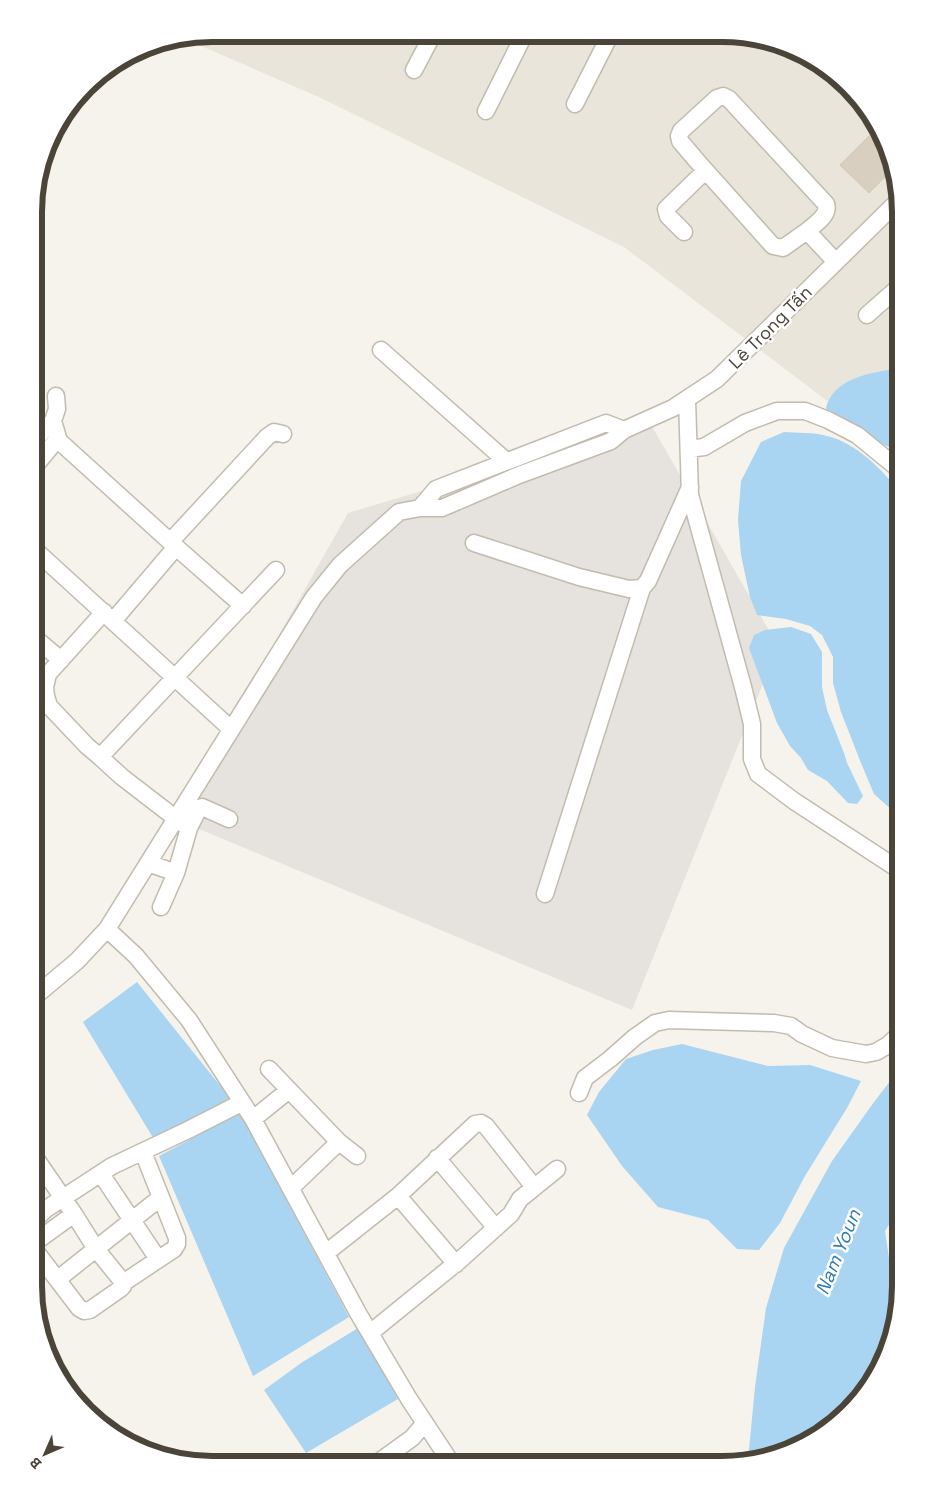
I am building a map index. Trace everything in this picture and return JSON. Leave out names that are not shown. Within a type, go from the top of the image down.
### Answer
[{"type":"street","points":[[486,111],[520,42]]},
{"type":"street","points":[[575,104],[605,42]]},
{"type":"street","points":[[414,70],[428,43]]},
{"type":"street","points":[[726,97],[826,204],[828,209],[807,231],[783,248],[773,246],[705,171],[680,140],[679,136],[681,131],[717,98],[726,97]]},
{"type":"street","points":[[684,232],[668,216],[666,209],[705,171]]},
{"type":"street","name":"Lê Trọng Tấn","points":[[42,990],[77,961],[108,929],[314,597],[340,565],[399,512],[420,508],[442,508],[518,475],[611,441],[624,430],[673,408],[687,399],[717,379],[892,207]]},
{"type":"street","points":[[807,231],[836,262]]},
{"type":"street","points":[[867,315],[892,293]]},
{"type":"street","points":[[382,350],[506,461]]},
{"type":"street","points":[[42,432],[53,421],[57,409],[56,396]]},
{"type":"street","points":[[687,399],[690,495],[743,687],[752,724],[752,759],[758,774],[892,865]]},
{"type":"street","points":[[689,449],[704,448],[746,423],[777,410],[805,411],[828,420],[857,436],[892,464]]},
{"type":"street","points":[[53,421],[59,441],[243,606]]},
{"type":"street","points":[[420,508],[436,489],[506,461],[606,424],[624,430]]},
{"type":"street","points":[[42,681],[61,660],[109,616],[267,437],[274,432],[283,434]]},
{"type":"street","points":[[42,458],[54,443],[59,441]]},
{"type":"street","points":[[545,894],[642,588],[648,581],[690,486]]},
{"type":"street","points":[[474,543],[579,577],[630,589],[642,588]]},
{"type":"street","points":[[42,556],[231,729]]},
{"type":"street","points":[[100,757],[276,570]]},
{"type":"street","points":[[42,644],[61,660]]},
{"type":"street","points":[[48,674],[45,687],[49,706],[87,746],[122,777],[175,820],[189,828]]},
{"type":"street","points":[[161,907],[176,874],[189,828],[199,808],[202,807],[229,819]]},
{"type":"street","points":[[148,862],[176,874]]},
{"type":"street","points":[[108,929],[136,956],[188,1020],[253,1119],[370,1333],[447,1456]]},
{"type":"street","points":[[579,1093],[585,1078],[655,1023],[668,1020],[774,1023],[790,1026],[802,1034],[832,1048],[866,1054],[876,1052],[892,1041]]},
{"type":"street","points":[[269,1069],[339,1142],[356,1156]]},
{"type":"street","points":[[253,1119],[289,1090]]},
{"type":"street","points":[[42,1214],[112,1166],[241,1103]]},
{"type":"street","points":[[326,1253],[398,1196],[473,1125],[481,1123],[486,1126],[534,1188]]},
{"type":"street","points":[[291,1188],[339,1142]]},
{"type":"street","points":[[42,1259],[79,1308],[87,1311],[120,1289],[123,1283],[174,1249],[178,1241],[143,1152]]},
{"type":"street","points":[[437,1158],[496,1228]]},
{"type":"street","points":[[42,1168],[96,1249],[123,1283]]},
{"type":"street","points":[[370,1333],[456,1264],[511,1214],[520,1199],[557,1168]]},
{"type":"street","points":[[101,1174],[158,1260]]},
{"type":"street","points":[[398,1196],[456,1264]]},
{"type":"street","points":[[58,1279],[160,1198]]},
{"type":"street","points":[[42,1237],[74,1214]]},
{"type":"street","points":[[387,1456],[412,1438],[425,1423]]},
{"type":"shaded area","points":[[722,42],[766,48],[788,55],[808,65],[843,92],[857,109],[880,147],[889,179],[892,201],[892,399],[855,422],[624,247],[321,98],[196,44]]},
{"type":"shaded area","points":[[650,423],[778,646],[632,1010],[175,819],[348,513]]},
{"type":"water","points":[[892,369],[892,449],[833,420],[826,410],[827,403],[842,385],[861,376]]},
{"type":"water","points":[[784,432],[822,435],[838,440],[859,451],[892,482],[892,810],[874,794],[861,763],[841,712],[833,683],[833,657],[822,635],[810,626],[786,619],[757,615],[750,597],[741,555],[738,520],[741,481],[761,442]]},
{"type":"water","points":[[791,627],[811,634],[822,652],[822,687],[827,710],[847,763],[863,796],[857,804],[848,803],[827,781],[808,770],[801,758],[790,746],[777,723],[749,648],[754,635],[765,630]]},
{"type":"water","points":[[137,982],[230,1098],[155,1141],[83,1022]]},
{"type":"water","points":[[682,1044],[768,1066],[810,1065],[861,1081],[847,1108],[805,1176],[780,1223],[759,1250],[737,1249],[708,1220],[658,1207],[622,1166],[587,1115],[599,1092],[626,1059],[653,1050]]},
{"type":"water","name":"Nam Youn","points":[[892,1079],[892,1220],[885,1231],[892,1279],[892,1298],[889,1320],[880,1352],[870,1372],[857,1390],[843,1407],[826,1421],[808,1434],[788,1444],[749,1454],[755,1387],[766,1308],[784,1248],[832,1161]]},
{"type":"water","points":[[240,1113],[349,1317],[253,1376],[159,1156]]},
{"type":"water","points":[[358,1328],[398,1399],[306,1453],[264,1390],[301,1363]]},
{"type":"building","points":[[872,133],[880,147],[888,174],[869,193],[840,165]]}]
